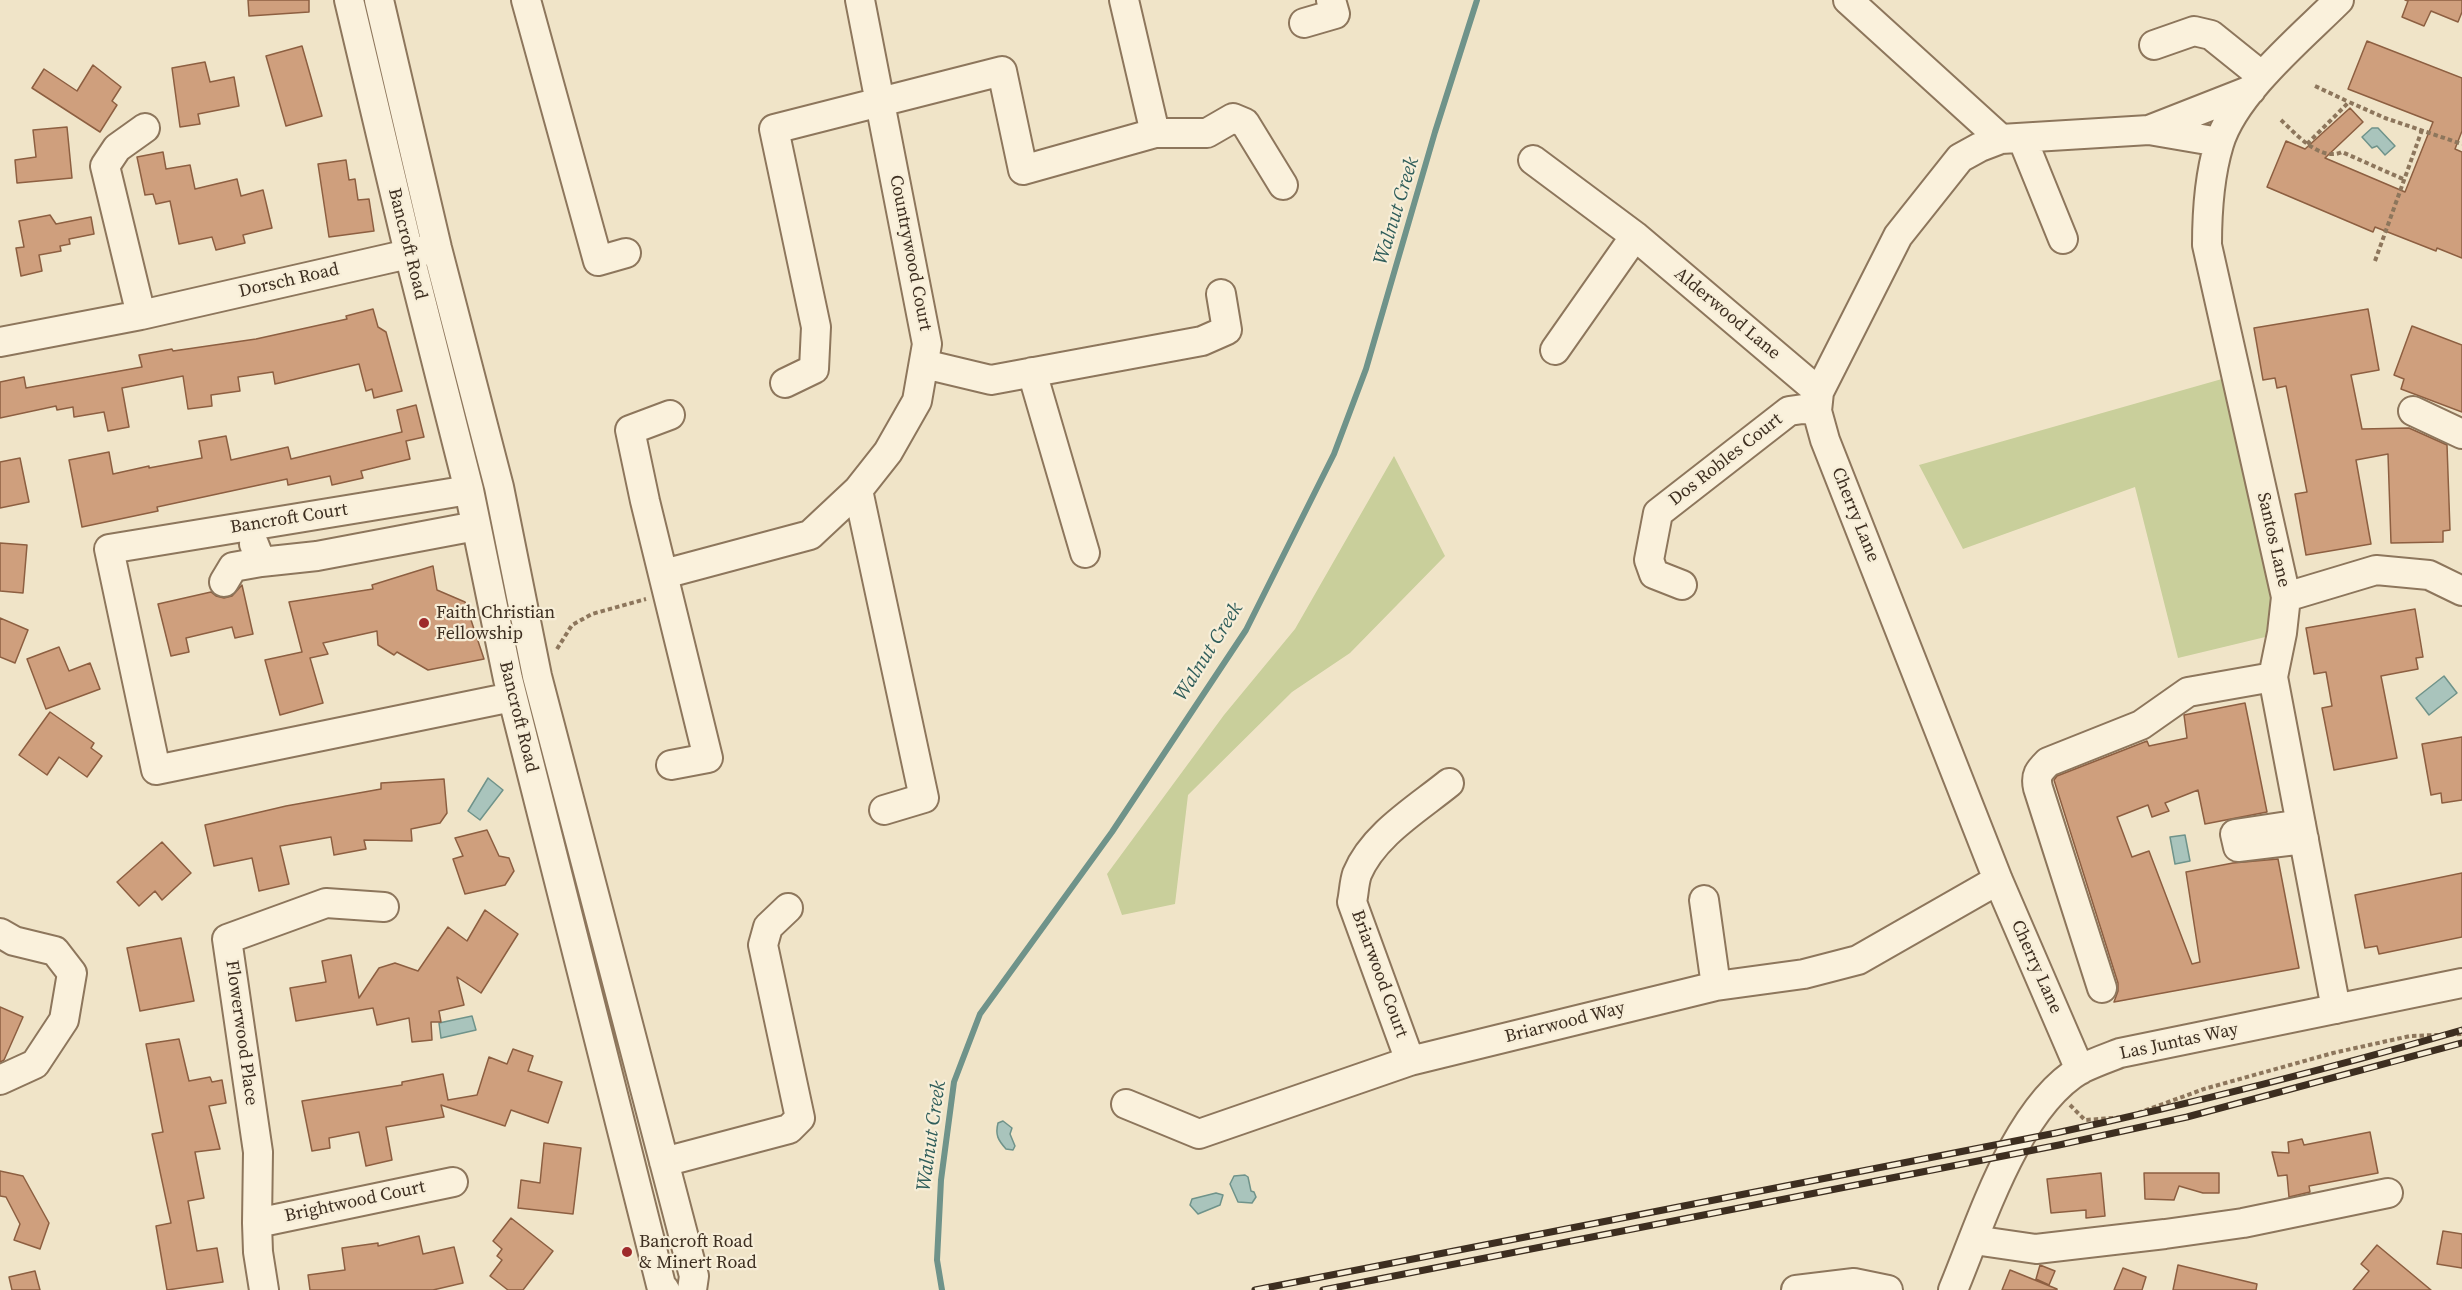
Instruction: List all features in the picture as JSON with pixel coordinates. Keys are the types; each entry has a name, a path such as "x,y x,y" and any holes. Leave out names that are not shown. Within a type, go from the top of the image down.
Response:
{"street":[{"name":"Bancroft Road","path":"349,0 409,253 469,490 512,697 661,1286 664,1290"},
{"name":"Bancroft Road","path":"379,0 437,248 499,487 537,676 694,1276 692,1290"},
{"path":"526,0 598,261 626,253"},
{"name":"Countrywood Court","path":"664,574 810,535 858,490 888,453 917,401 927,344 860,0"},
{"path":"1124,0 1155,133"},
{"path":"1304,23 1335,14 1331,0"},
{"path":"1848,0 2012,138 2063,239"},
{"path":"1818,402 1898,236 1960,158 1980,147 2012,138 2149,130 2219,142 2256,83 2339,0"},
{"path":"2154,45 2194,31 2211,35 2256,83"},
{"path":"785,382 814,369 816,327 774,129 1002,71 1023,170 1155,133 1207,133 1233,118 1245,123 1283,185"},
{"path":"2149,130 2256,83"},
{"path":"141,315 105,166 117,148 145,128"},
{"name":"Santos Lane","path":"2219,142 2207,210 2207,245 2286,597 2282,633 2273,677 2336,1009"},
{"path":"1533,160 1635,236 1555,350"},
{"name":"Alderwood Lane","path":"1635,236 1818,402"},
{"name":"Dorsch Road","path":"0,342 141,315 437,248"},
{"path":"924,363 991,380 1202,341 1227,330 1221,294"},
{"path":"1032,372 1085,553"},
{"name":"Dos Robles Court","path":"1682,585 1653,574 1649,560 1658,513 1789,411 1803,409 1818,402"},
{"name":"Cherry Lane","path":"1818,402 1825,440 1998,880 2080,1070"},
{"path":"2413,411 2462,434"},
{"path":"670,415 630,430 708,758 671,765"},
{"name":"Bancroft Court","path":"469,490 109,549 156,770 512,697"},
{"path":"858,490 924,798 884,810"},
{"path":"246,526 261,562"},
{"path":"224,582 233,567 317,556 476,526"},
{"path":"2286,597 2376,570 2429,575 2462,591"},
{"path":"2102,988 2038,788 2036,778 2039,771 2048,762 2141,725 2188,692 2273,677"},
{"name":"Briarwood Court","path":"1410,1061 1352,902 1356,877 1366,856 1380,840 1449,783"},
{"path":"2236,841 2302,831"},
{"name":"Briarwood Way","path":"1126,1104 1199,1134 1410,1061 1716,986 1804,974 1858,960 1998,880"},
{"path":"1704,900 1716,986"},
{"name":"Flowerwood Place","path":"264,1290 258,1252 258,1152 227,939 326,903 384,907"},
{"path":"664,1162 789,1129 800,1118 763,945 768,927 788,908"},
{"path":"0,933 14,941 55,951 72,973 64,1020 35,1064 0,1080"},
{"name":"Las Juntas Way","path":"1953,1290 2013,1148 2045,1100 2080,1070 2120,1053 2462,983"},
{"name":"Brightwood Court","path":"257,1223 453,1182"},
{"path":"1974,1240 2036,1249 2243,1223 2388,1193"},
{"path":"1796,1290 1854,1283 1888,1290"}],"path":[{"path":"2315,86 2349,102 2462,144"},
{"path":"2307,144 2349,102"},
{"path":"2281,120 2307,144 2325,153 2335,156 2342,152 2403,179"},
{"path":"2375,261 2422,130"},
{"path":"557,649 572,625 592,614 654,597 664,574"},
{"path":"2056,1090 2085,1120 2127,1117 2204,1089 2333,1053 2410,1036 2462,1034"}],"green space":[{"path":"2236,375 2282,633 2178,658 2135,487 1963,549 1919,465"},
{"path":"1394,456 1445,556 1350,653 1292,692 1188,795 1175,904 1122,915 1107,874 1224,715 1295,629"}],"water":[{"path":"2372,128 2378,128 2395,146 2385,155 2377,146 2372,148 2362,137"},
{"path":"2444,676 2457,693 2429,715 2416,698"},
{"path":"488,778 503,790 480,820 468,811"},
{"path":"2185,835 2190,861 2175,864 2170,837"},
{"path":"472,1016 476,1030 441,1038 439,1023"},
{"path":"1003,1121 1012,1128 1010,1134 1015,1146 1013,1150 1006,1149 998,1137 998,1123"},
{"path":"1245,1175 1256,1197 1252,1203 1238,1202 1230,1184 1234,1176"},
{"path":"1216,1193 1223,1195 1220,1205 1198,1214 1190,1205 1192,1199"}],"building":[{"path":"248,0 309,0 309,12 249,16"},
{"path":"2405,0 2462,0 2462,12 2458,22 2431,11 2424,26 2402,17 2408,1"},
{"path":"2367,41 2462,78 2462,131 2455,149 2462,152 2462,258 2437,248 2436,251 2375,227 2373,232 2267,187 2286,141 2305,149 2350,108 2363,122 2325,158 2405,192 2433,122 2348,89"},
{"path":"302,46 322,116 286,126 266,56"},
{"path":"205,62 210,82 234,77 239,106 198,114 200,124 180,127 172,68"},
{"path":"93,65 121,87 112,101 117,105 100,132 32,88 44,69 77,91"},
{"path":"67,127 72,178 17,183 15,160 36,157 33,130"},
{"path":"163,152 166,169 190,165 195,189 237,179 241,196 263,190 272,228 243,235 245,243 216,250 212,237 179,244 170,201 156,204 153,194 145,195 137,157"},
{"path":"346,160 349,180 355,179 358,200 369,199 374,231 329,237 318,164"},
{"path":"50,215 56,224 91,217 94,234 69,239 70,244 60,246 61,251 39,255 42,271 21,276 16,248 24,247 19,221"},
{"path":"373,309 378,327 386,332 402,391 374,398 372,389 366,391 359,364 275,384 273,372 238,377 240,391 211,395 212,406 188,409 183,376 122,388 129,427 108,431 104,412 74,417 73,407 57,410 56,406 0,418 0,382 24,377 26,388 142,367 139,355 256,339 347,319 346,316"},
{"path":"2368,309 2379,370 2351,375 2362,429 2409,428 2447,445 2450,530 2443,531 2443,542 2391,543 2388,454 2356,460 2371,544 2306,555 2295,494 2307,492 2286,386 2277,388 2275,378 2263,380 2254,328"},
{"path":"2412,326 2462,345 2462,412 2401,389 2404,379 2394,375"},
{"path":"416,405 424,437 406,441 410,459 361,471 363,478 332,485 330,476 288,485 287,479 157,507 158,511 82,527 69,460 109,452 113,474 202,458 199,441 226,436 231,460 288,447 291,459 402,432 397,410"},
{"path":"20,458 29,502 0,508 0,462"},
{"path":"0,543 27,545 23,593 0,591"},
{"path":"433,566 437,590 465,602 484,659 428,670 397,652 394,655 378,645 377,631 323,643 328,654 310,658 323,703 280,715 265,660 302,652 289,602 373,589 372,585"},
{"path":"242,585 253,634 235,638 232,627 186,638 189,652 171,656 158,604 211,592 224,598 232,596"},
{"path":"2415,609 2423,657 2416,658 2418,669 2381,676 2397,758 2334,770 2322,708 2332,706 2326,672 2314,674 2306,628"},
{"path":"0,618 28,630 15,663 0,657"},
{"path":"59,647 69,671 90,663 100,689 46,709 27,659"},
{"path":"2245,703 2267,812 2205,824 2198,790 2165,803 2169,811 2152,817 2148,805 2117,817 2132,857 2149,851 2192,964 2200,962 2186,872 2233,863 2278,859 2299,968 2114,1002 2118,983 2054,780 2057,776 2147,741 2149,746 2187,738 2184,715"},
{"path":"50,712 94,743 91,748 102,756 87,777 59,757 47,775 19,755"},
{"path":"2462,737 2462,800 2442,803 2441,793 2431,795 2422,744"},
{"path":"444,779 447,813 440,823 411,829 412,841 364,840 366,849 334,855 331,837 280,846 289,884 259,891 252,858 214,866 205,825 286,806 381,789 381,783"},
{"path":"487,830 499,856 509,858 514,871 505,885 465,894 453,859 463,856 455,838"},
{"path":"162,842 191,873 162,900 155,891 139,906 117,882"},
{"path":"2462,873 2462,937 2379,954 2377,946 2365,948 2355,895"},
{"path":"485,910 518,934 481,993 457,977 464,1005 439,1011 441,1022 431,1022 432,1040 412,1042 409,1018 377,1025 373,1008 296,1021 290,988 326,982 322,961 351,955 359,998 379,968 395,963 418,971 448,927 467,941"},
{"path":"181,938 194,1001 140,1011 127,948"},
{"path":"0,1007 23,1017 4,1060 0,1062"},
{"path":"179,1039 189,1081 210,1077 212,1082 222,1080 226,1103 209,1106 220,1149 195,1152 204,1198 188,1201 197,1251 217,1248 223,1282 167,1290 156,1226 171,1223 152,1134 163,1132 146,1044"},
{"path":"513,1049 533,1056 528,1071 562,1082 548,1123 511,1110 505,1126 441,1105 444,1117 386,1127 392,1160 366,1166 359,1132 329,1138 330,1148 312,1151 302,1101 402,1085 402,1082 443,1074 448,1100 477,1095 489,1057 507,1064"},
{"path":"2370,1132 2378,1173 2309,1186 2310,1192 2289,1197 2287,1175 2278,1176 2272,1152 2289,1153 2288,1142 2302,1139 2304,1145"},
{"path":"544,1143 581,1148 573,1214 518,1208 521,1180 540,1183"},
{"path":"0,1171 23,1176 49,1223 40,1249 14,1240 20,1224 6,1197 0,1196"},
{"path":"2101,1173 2105,1216 2086,1218 2086,1210 2051,1213 2047,1179"},
{"path":"2144,1173 2219,1173 2219,1193 2203,1193 2179,1186 2174,1200 2145,1199"},
{"path":"511,1218 553,1251 523,1290 508,1290 490,1276 502,1260 497,1256 502,1249 493,1241"},
{"path":"2443,1231 2462,1234 2462,1268 2437,1264"},
{"path":"419,1236 423,1254 454,1247 463,1283 433,1290 310,1290 308,1275 345,1270 342,1248 378,1243 378,1246"},
{"path":"2377,1245 2431,1290 2353,1290 2369,1271 2361,1264"},
{"path":"2040,1265 2055,1271 2049,1285 2036,1279"},
{"path":"2178,1265 2257,1284 2256,1290 2173,1290"},
{"path":"2123,1268 2146,1277 2142,1290 2114,1290"},
{"path":"2010,1270 2057,1289 2057,1290 2002,1290"},
{"path":"35,1271 40,1290 12,1290 9,1277"}],"waterway":[{"name":"Walnut Creek","path":"942,1290 937,1260 941,1180 954,1082 980,1014 1112,832 1246,630 1334,454 1366,369 1435,132 1477,0"}],"railway":[{"path":"1255,1290 2056,1133 2260,1085 2462,1030"},
{"path":"1323,1290 2059,1145 2187,1117 2462,1043"}],"place":[{"name":"Faith Christian Fellowship","path":"424,623"},
{"name":"Bancroft Road & Minert Road","path":"627,1252"}]}
